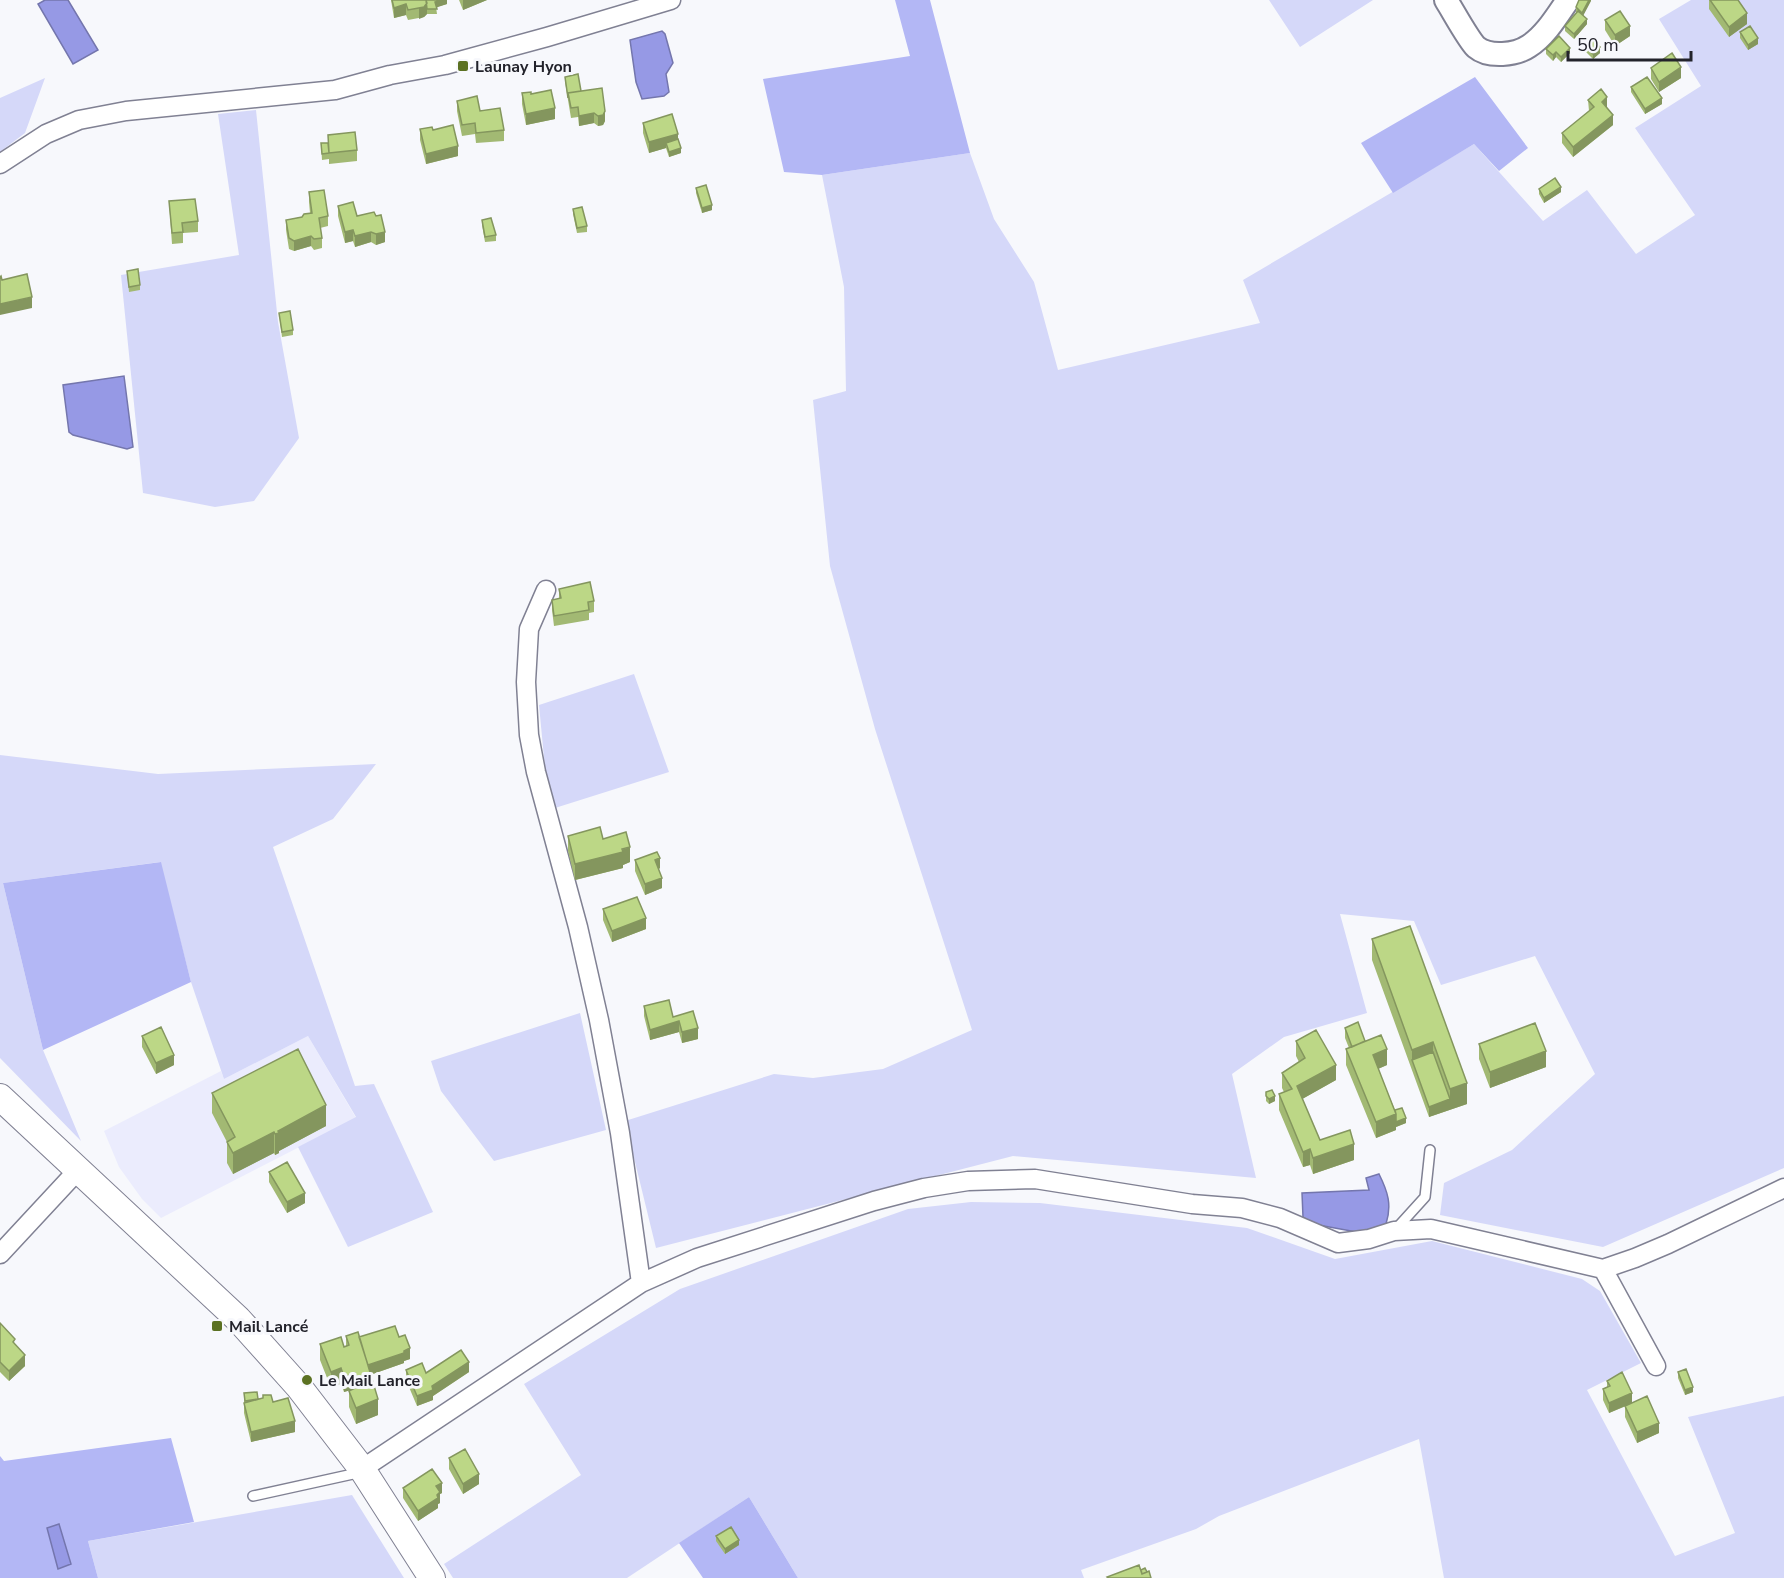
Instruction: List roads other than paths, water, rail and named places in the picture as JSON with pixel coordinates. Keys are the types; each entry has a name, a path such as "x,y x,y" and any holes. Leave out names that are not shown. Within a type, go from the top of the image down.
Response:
{"main road":[{"path":"0,1097 238,1319 299,1387 362,1468 432,1578"}],"street":[{"path":"0,164 45,134 79,120 126,111 335,90 547,38 671,0"},
{"path":"1446,0 1476,47 1491,54 1503,54 1528,47 1553,22 1568,0"},
{"path":"546,590 529,629 526,682 529,735 536,772 578,927 599,1020 620,1133 641,1283"},
{"path":"0,1254 79,1169"},
{"path":"362,1468 641,1283 697,1258 874,1201 924,1188 968,1182 1035,1179 1192,1204 1242,1208 1280,1218 1338,1243 1369,1239 1394,1231 1431,1229 1603,1269 1668,1244 1784,1188"},
{"path":"1603,1269 1656,1366"}],"lane":[{"path":"1394,1231 1425,1197 1430,1150"},
{"path":"253,1496 353,1474 362,1468"}],"place":[{"name":"Launay Hyon","path":"463,66"},
{"name":"Mail Lancé","path":"217,1326"},
{"name":"Le Mail Lance","path":"307,1380"}]}
